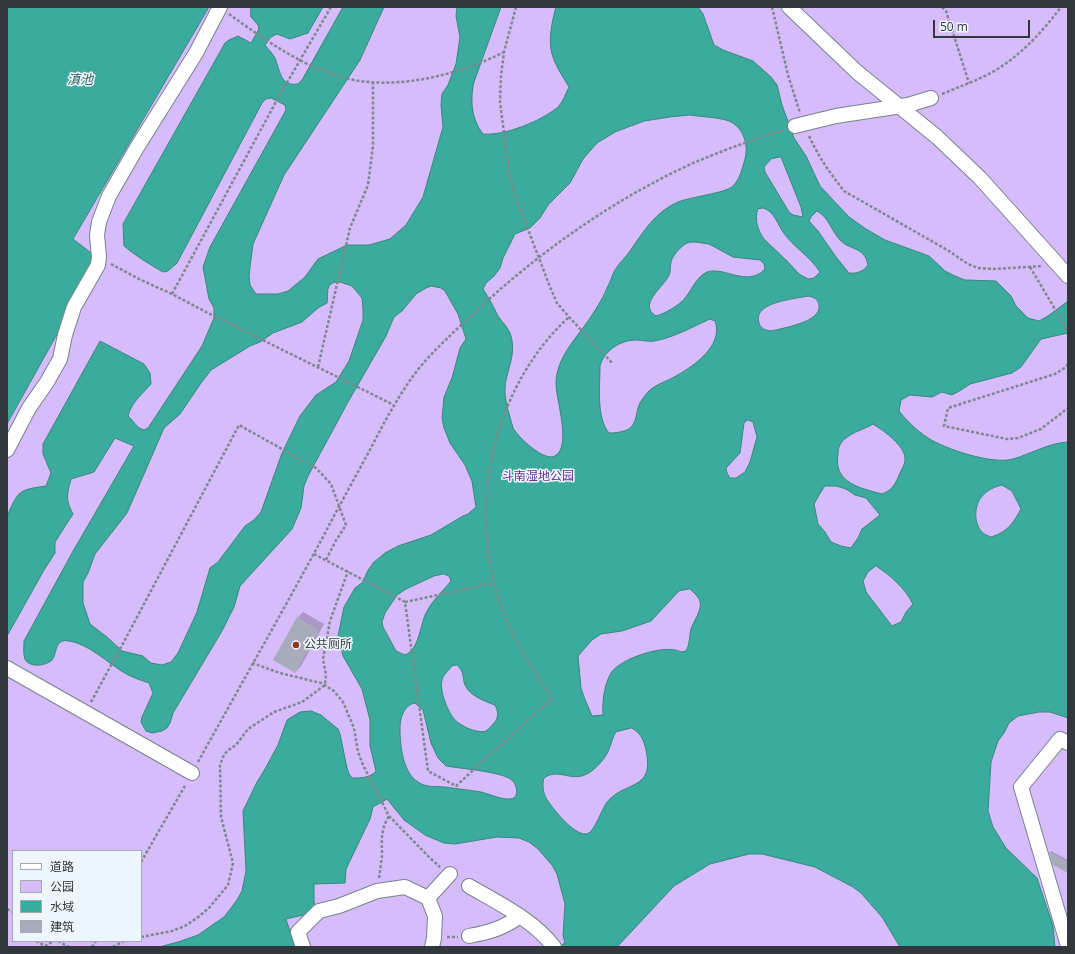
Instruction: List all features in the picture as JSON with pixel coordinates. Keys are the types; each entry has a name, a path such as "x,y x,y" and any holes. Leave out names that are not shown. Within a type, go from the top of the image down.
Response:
{"street":[{"path":"7,450 29,408 47,382 60,359 68,322 74,307 98,265 99,257 97,235 99,222 109,196 136,149 196,53 219,7"},
{"path":"790,7 857,72 904,106 980,178 1068,276"},
{"path":"799,125 836,116 904,106 931,98"},
{"path":"7,668 192,773"},
{"path":"1068,743 1060,739 1020,787 1068,946"},
{"path":"428,898 450,874"},
{"path":"469,886 536,927 546,936 554,947"},
{"path":"303,947 298,932 320,911 339,906 377,891 405,887 428,898 435,916 433,942"},
{"path":"469,936 490,932 506,926 519,917"}],"path":[{"path":"219,7 255,33 300,60 334,75 358,81 403,82 426,79 476,65 492,59 504,52"},
{"path":"172,294 278,98 331,7"},
{"path":"516,7 504,52 501,76 500,102 508,172 538,258 557,302 613,364"},
{"path":"772,7 799,125 831,175 844,191 949,251 968,264 978,268 993,269 1044,266 1056,262"},
{"path":"942,7 946,12 969,83"},
{"path":"931,98 969,83 997,69 1018,54 1044,28 1061,7"},
{"path":"318,367 350,228 368,185 372,146 373,82"},
{"path":"142,860 314,554 394,405 419,368 439,346 494,294 574,230 665,177 698,161 742,143 799,125"},
{"path":"99,257 141,280 394,405"},
{"path":"1030,267 1068,331"},
{"path":"405,602 428,771 456,786 552,698 521,650 510,628 494,582 488,552 486,522 487,488 493,450 514,391 528,366 543,345 557,328 569,317"},
{"path":"1068,364 1055,374 948,408 944,426 1007,439 1018,438 1041,429 1068,408"},
{"path":"85,712 239,425 316,468 331,484 346,525 326,560"},
{"path":"314,554 405,602 494,582"},
{"path":"142,937 172,931 185,926 209,908 228,885 233,863 221,817 220,765 223,757 227,751 236,745 248,729 274,712 302,702 325,685 326,674 323,658 330,621 348,571"},
{"path":"252,663 280,673 321,683 334,691 344,702 354,728 358,752 376,792 389,816 430,858 450,874"},
{"path":"377,891 382,856 381,837 384,824 389,816"},
{"path":"433,942 469,936"},
{"path":"38,942 45,946 52,942"},
{"path":"60,942 69,947"},
{"path":"113,947 122,942"}],"green space":[{"name":"斗南湿地公园","path":"209,7 1068,7 1068,947 7,947 7,424 99,259 73,239"}],"water":[{"name":"滇池","path":"7,7 209,7 73,239 99,259 7,424"},
{"path":"251,7 323,7 308,33 290,39 277,34 271,37 265,45 275,58 284,80 288,83 298,84 302,80 343,7 384,7 360,60 284,175 253,244 249,275 250,285 256,294 278,294 288,291 305,277 318,259 347,245 369,245 390,239 406,225 423,197 443,127 441,105 442,94 448,85 456,64 460,37 456,16 457,7 501,7 474,82 472,95 472,109 479,128 483,134 492,134 502,133 533,122 558,107 563,100 569,87 555,62 550,42 556,7 698,7 703,14 714,45 723,50 753,61 771,77 777,85 782,105 794,138 806,156 820,186 849,217 885,240 929,256 945,271 955,276 965,280 996,281 1011,296 1016,306 1028,318 1039,321 1068,301 1068,333 1041,339 1021,367 1012,373 970,384 952,395 942,392 932,397 910,395 901,400 899,411 912,425 928,438 946,447 982,458 994,460 1013,459 1047,446 1068,442 1068,718 1050,712 1039,712 1018,716 1009,723 998,741 991,762 988,811 993,827 1006,848 1037,878 1053,926 1055,947 900,947 882,917 861,893 853,887 815,867 762,854 749,854 710,864 674,886 617,947 558,947 565,943 563,935 565,904 557,874 552,865 538,849 529,842 519,838 497,837 455,844 444,843 425,835 404,820 387,799 373,807 370,819 346,869 345,883 314,884 314,901 316,912 286,919 295,947 159,947 198,935 224,917 237,900 242,891 246,871 243,811 257,782 278,745 287,720 300,712 311,711 321,715 338,729 347,768 352,778 362,778 376,771 370,746 370,720 362,689 343,656 338,636 344,607 355,588 363,582 373,563 385,553 398,546 431,535 468,514 476,507 472,481 465,465 450,443 442,418 444,397 452,378 460,348 466,339 458,314 445,291 441,288 431,286 416,294 402,311 394,317 386,336 308,476 304,486 301,508 292,529 240,586 234,607 222,631 173,713 167,728 162,731 152,733 146,731 141,722 153,693 149,683 126,674 90,649 75,642 61,642 58,645 52,660 42,665 30,664 25,659 24,655 24,641 72,553 134,446 115,438 94,472 71,479 68,489 68,501 73,514 55,542 55,553 7,636 7,516 14,501 20,493 25,490 46,486 51,473 43,454 43,444 100,341 144,364 150,373 151,384 134,403 128,416 137,426 144,430 148,428 202,346 214,318 214,308 209,299 203,267 210,247 286,110 285,105 271,98 266,99 262,103 177,263 168,271 163,272 124,246 123,224 225,43 238,36 251,43 259,29 258,25 251,17","holes":["690,115 722,119 732,122 741,131 746,147 745,159 740,174 733,186 723,191 678,202 663,211 640,236 617,267 599,305 569,347 560,364 556,384 562,422 562,443 560,451 555,456 550,457 532,448 513,428 505,396 507,377 513,349 512,341 509,331 498,316 483,289 486,283 500,268 503,258 515,234 530,228 540,218 548,205 570,183 583,159 597,143 615,132 644,121 670,117","781,157 801,207 803,217 793,215 789,212 765,172 764,167 771,159","763,208 770,212 787,237 816,266 820,272 814,278 808,279 799,274 764,239 758,229 756,217 758,209","817,211 827,220 841,241 864,255 868,265 860,272 849,273 809,221","693,242 709,244 733,257 760,260 764,264 765,269 751,277 743,277 714,271 707,272 703,274 694,284 683,301 656,316 651,312 649,307 650,302 669,275 671,262 675,254 685,244","335,282 340,282 352,286 362,298 363,320 349,361 336,382 316,395 300,416 282,453 261,512 254,520 245,526 218,562 210,568 197,612 178,653 171,662 162,665 151,663 143,656 122,651 90,624 83,603 83,582 95,554 127,513 164,428 180,414 211,370 273,333 302,322 318,308 327,303 328,288","808,296 812,297 817,300 819,305 818,311 808,320 792,326 771,331 762,328 759,323 759,316 762,310 768,306 785,300","710,319 715,321 717,330 715,338 706,354 691,367 673,378 655,386 649,391 640,403 634,423 630,428 623,431 609,433 602,419 599,392 600,366 605,356 614,347 624,342 636,340 654,341 675,335","748,420 753,422 757,437 750,462 745,472 736,478 730,478 726,468 740,453 744,423","873,424 894,439 902,449 905,460 904,464 893,487 882,494 850,483 840,472 838,464 838,450 841,443 856,432","1002,485 1012,491 1021,509 1006,530 991,537 982,532 978,527 976,519 977,506 982,496 990,489","825,486 836,486 846,489 855,495 866,498 880,515 862,529 851,548 831,542 818,524 814,504","876,566 897,582 913,604 906,612 901,622 892,626 866,592 863,581 868,572","444,574 449,576 451,581 429,607 417,642 410,652 405,655 396,651 383,627 382,622 385,613 397,595 406,589 434,576","690,589 699,599 700,606 691,629 686,651 654,651 623,663 611,673 605,688 603,715 592,716 581,688 578,656 592,640 601,634 622,631 651,621 679,591","457,665 462,671 464,682 469,691 476,697 495,705 498,716 495,722 486,731 482,732 465,727 452,717 443,695 441,684 444,676 452,666","415,703 423,710 431,743 438,758 446,766 487,772 509,778 516,787 517,791 515,797 512,799 505,799 481,792 428,786 418,782 409,772 403,758 400,729 403,713 408,706","632,728 638,732 643,740 646,750 648,763 646,772 643,779 614,795 607,802 589,833 584,834 578,832 565,822 549,803 544,791 544,778 556,774 574,777 587,774 605,758 616,732"]}],"building":[{"name":"公共厕所","path":"297,617 319,630 295,673 273,660"},
{"path":"1049,852 1068,862 1068,873 1053,865"}],"place":[{"name":"公共厕所","path":"296,645"}]}
